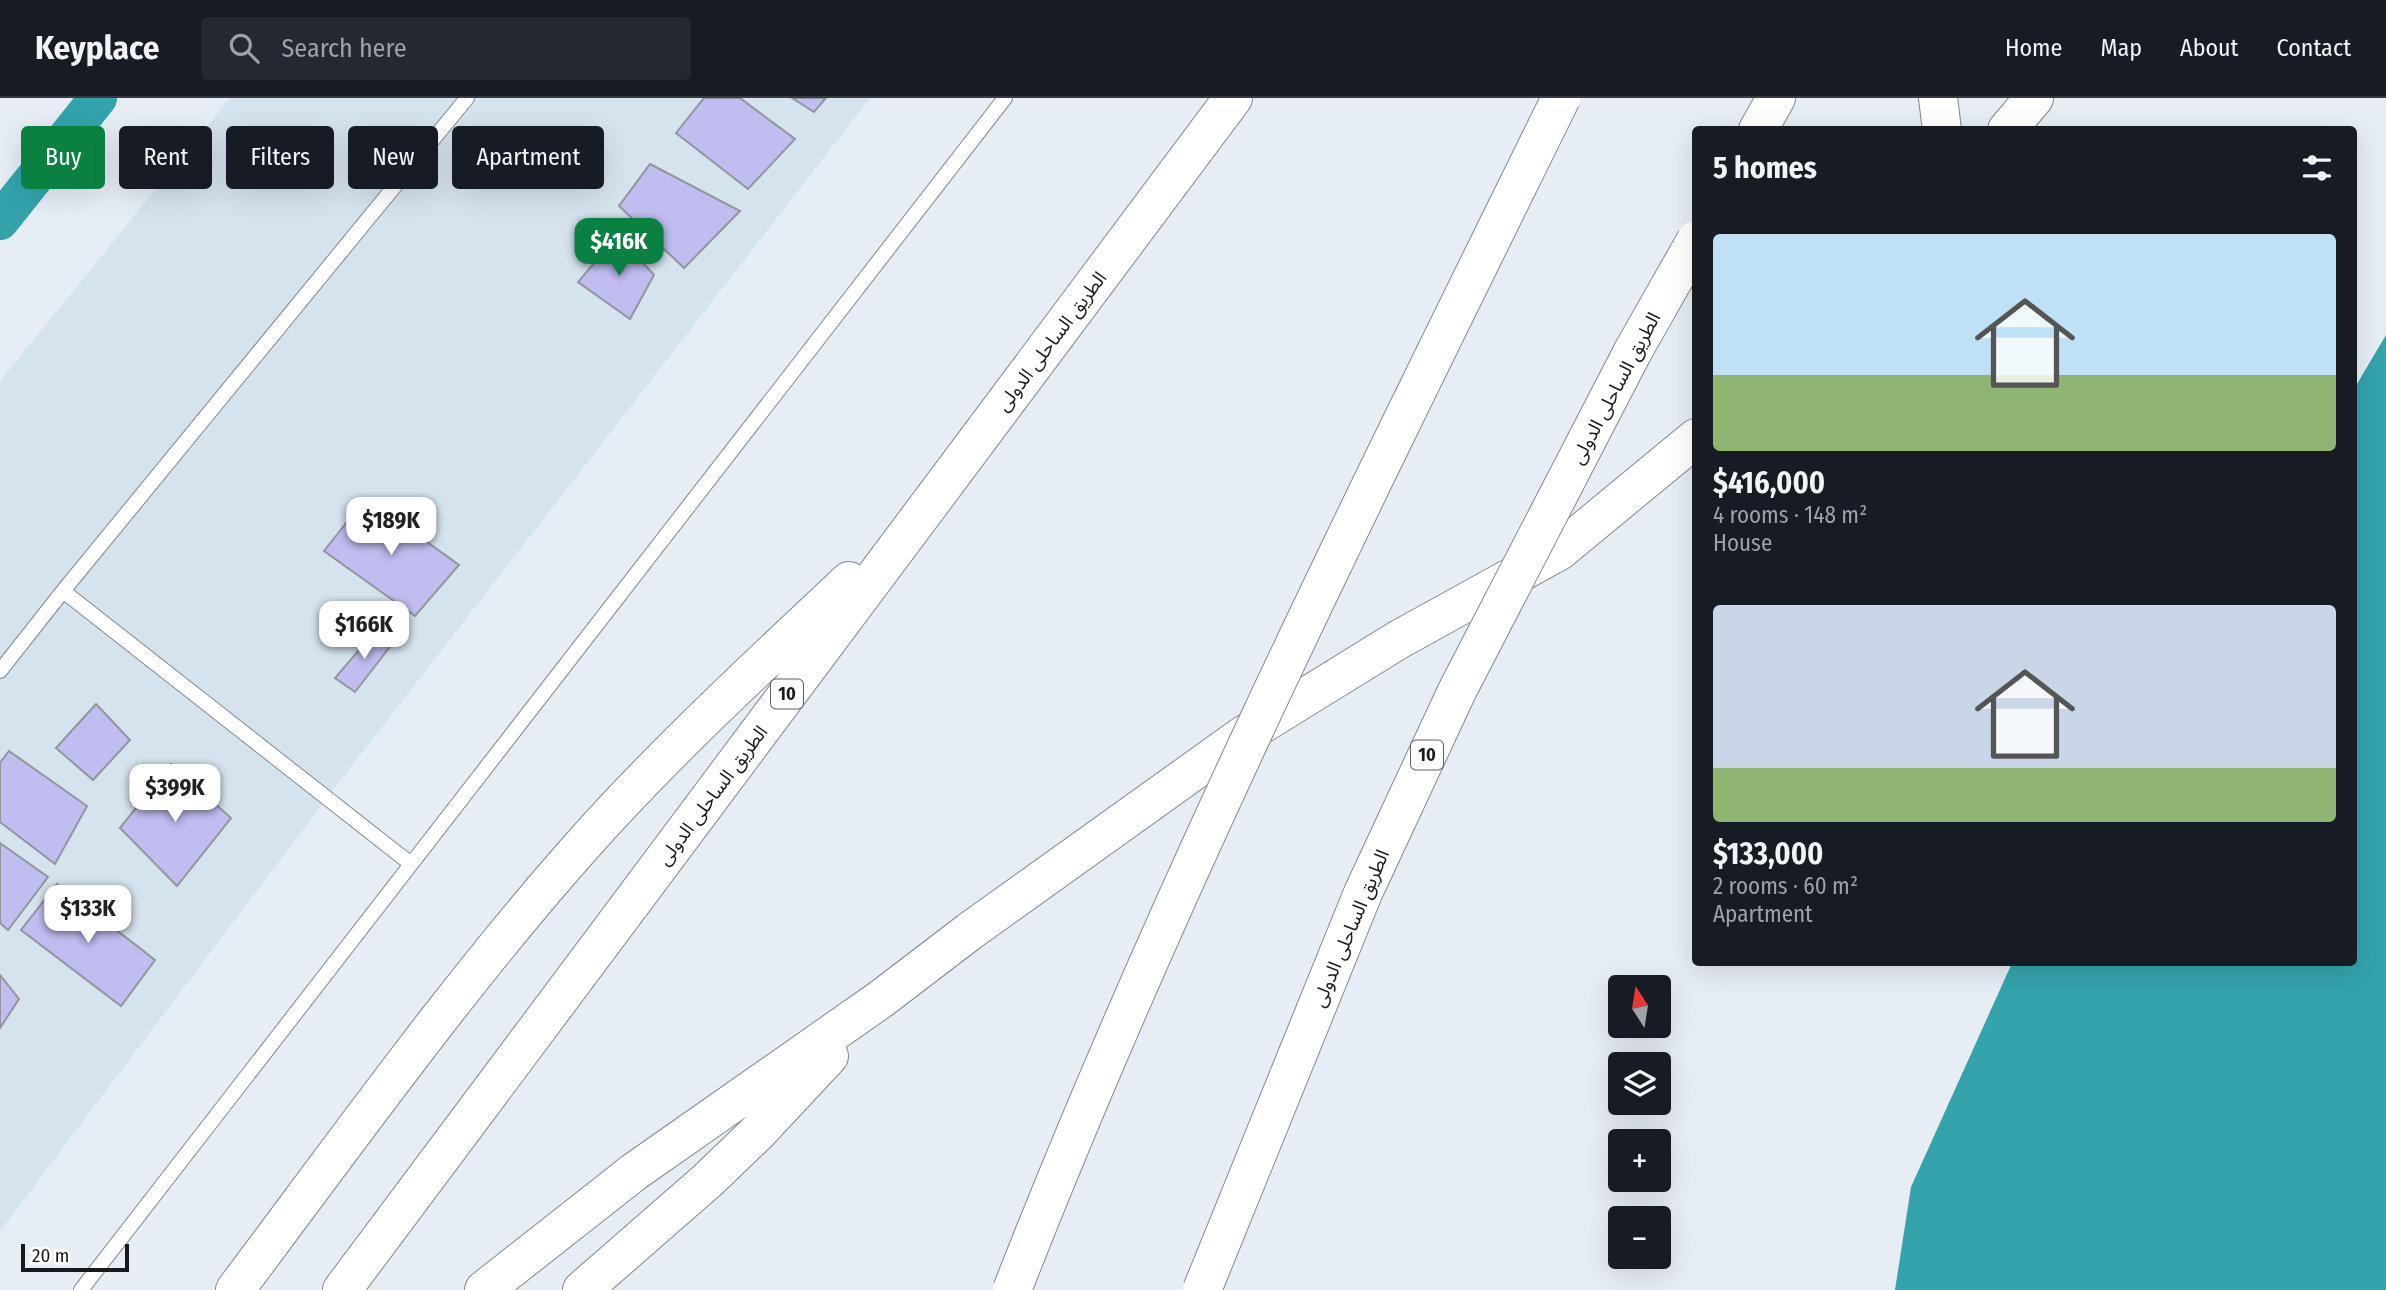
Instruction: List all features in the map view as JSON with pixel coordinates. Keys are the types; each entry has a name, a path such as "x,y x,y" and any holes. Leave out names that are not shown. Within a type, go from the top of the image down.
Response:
{"highway":[{"name":"الطريق الساحلى الدولى","path":"342,1290 1233,98"},
{"path":"1012,1290 1090,1095 1245,753 1374,480 1561,98"},
{"path":"1760,126 1776,98"},
{"path":"1938,98 1941,126"},
{"path":"2010,126 2034,98"},
{"name":"الطريق الساحلى الدولى","path":"1202,1290 1363,893 1457,691 1621,374 1692,247"},
{"path":"484,1290 634,1172 881,999 970,931 1241,737 1398,640 1559,551 1692,441"},
{"path":"235,1290 433,1026 578,850 673,748 927,507"},
{"path":"582,1290 708,1180 758,1132 881,999"}],"lane":[{"path":"0,671 467,98"},
{"path":"81,1290 1005,98"},
{"path":"63,591 411,864"}],"shaded area":[{"path":"230,98 870,98 327,798 0,1231 0,381 156,189 212,189 212,126 207,126"}],"water":[{"path":"2386,335 2386,1290 1895,1290 1911,1187 2011,966 2357,966 2357,384"}],"building":[{"path":"704,98 740,98 795,139 748,189 676,133"},
{"path":"792,98 826,98 814,112"},
{"path":"650,164 740,211 684,268 619,206"},
{"path":"618,235 654,275 630,319 578,282"},
{"path":"366,498 459,565 415,616 324,551"},
{"path":"378,628 392,644 355,692 335,678"},
{"path":"96,704 130,740 93,780 56,748"},
{"path":"9,751 87,806 55,864 0,822 0,763"},
{"path":"171,764 231,818 177,886 120,828"},
{"path":"0,843 48,877 8,930 0,923"},
{"path":"57,884 155,960 121,1006 21,930"},
{"path":"0,975 19,999 0,1028"}],"waterway":[{"path":"0,221 98,98"}]}
